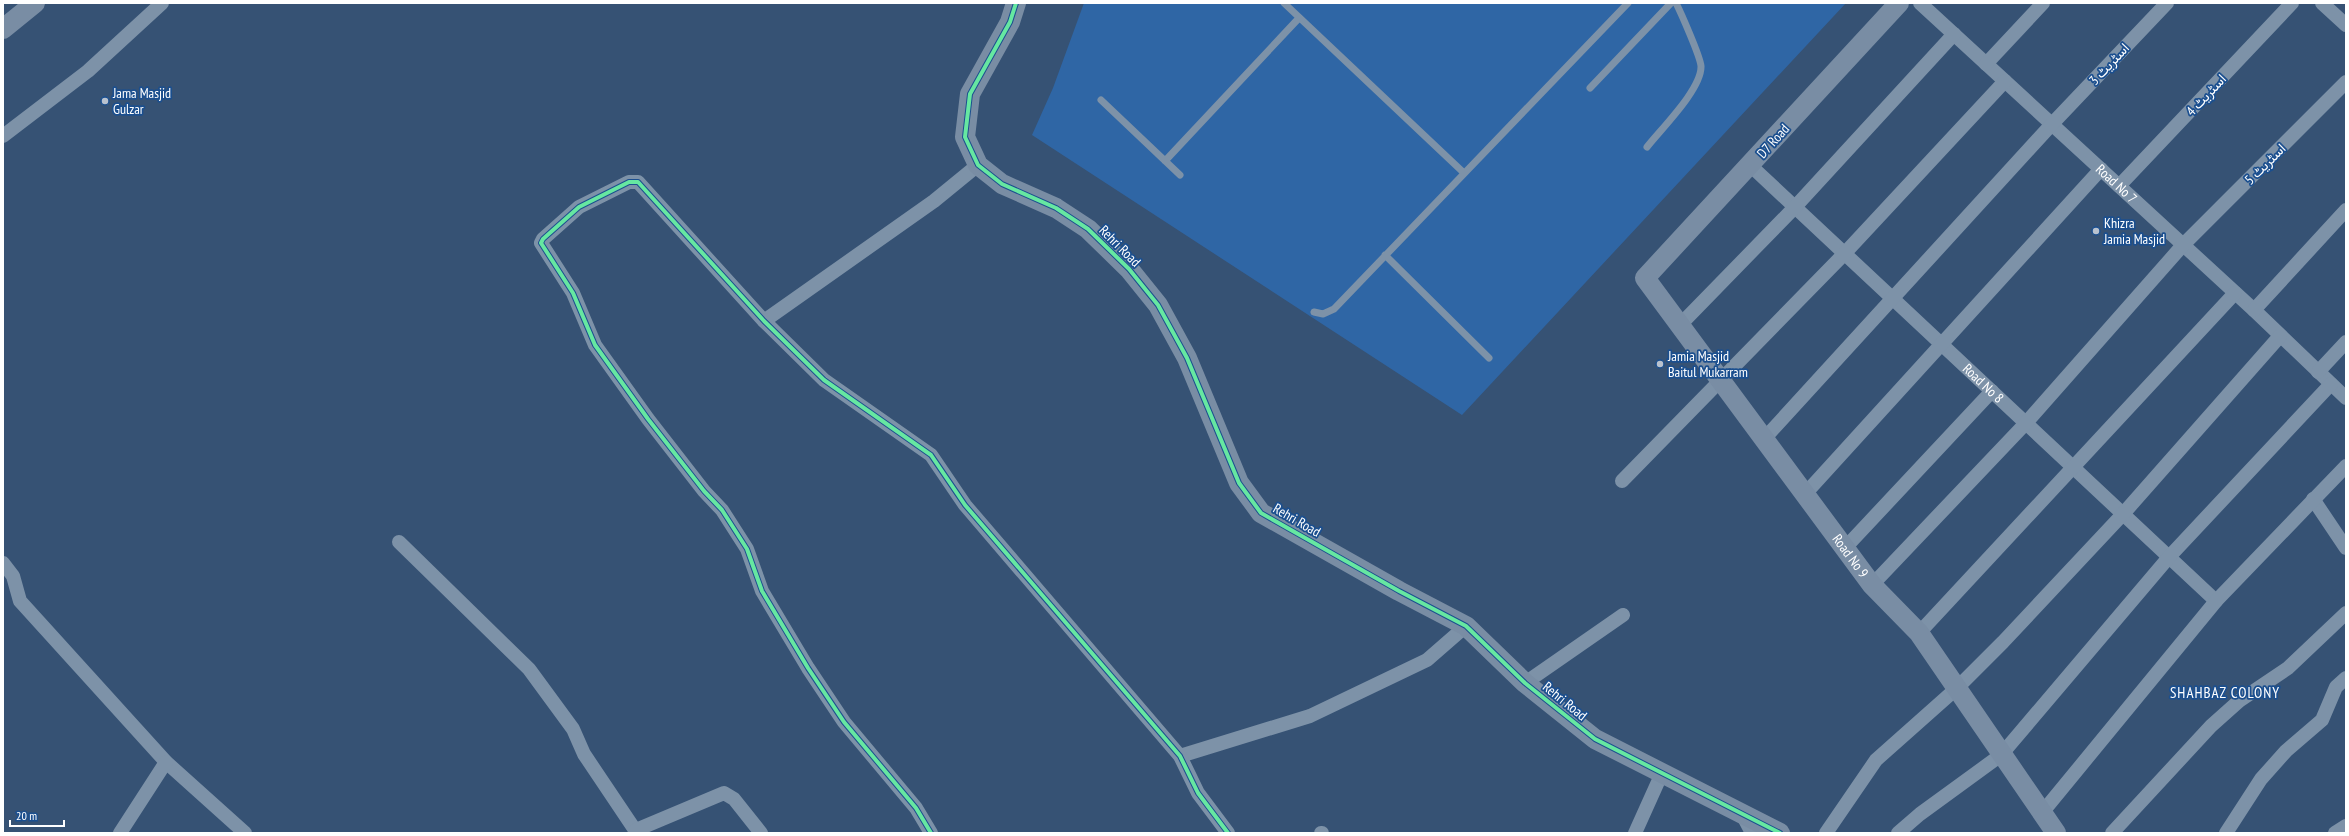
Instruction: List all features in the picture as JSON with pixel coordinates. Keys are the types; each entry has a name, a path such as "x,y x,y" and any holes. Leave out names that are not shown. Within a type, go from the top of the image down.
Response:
{"street":[{"path":"3,29 35,3"},
{"path":"3,136 88,71 162,3"},
{"name":"Rehri Road","path":"1016,3 1010,22 970,94 966,137 978,165 1002,184 1056,208 1088,229 1129,269 1158,305 1187,358 1239,483 1261,513 1399,591 1466,626 1525,683 1595,739 1780,833"},
{"name":"D7 Road","path":"1645,278 1899,3"},
{"name":"Road No 7","path":"1920,3 2254,310 2346,398"},
{"path":"1986,64 2043,3"},
{"name":"اسٹریٹ 3","path":"1764,439 2052,124 2167,3"},
{"name":"اسٹریٹ 4","path":"2119,186 2292,3"},
{"path":"2322,3 2346,25"},
{"path":"1680,325 1795,207 1954,34"},
{"path":"1622,481 1844,254 2005,81"},
{"name":"اسٹریٹ 5","path":"1872,585 2026,423 2183,245 2346,82"},
{"path":"764,321 934,200 978,165"},
{"name":"Road No 8","path":"1750,166 2216,600"},
{"path":"1805,494 2101,169"},
{"path":"931,833 916,808 844,722 808,668 762,591 747,549 722,510 704,491 657,431 596,345 573,293 543,247 542,241 579,207 629,182 638,182 764,321 824,380 931,455 965,505 1180,756 1198,793 1228,833"},
{"path":"2254,310 2346,210"},
{"name":"Road No 9","path":"1645,278 1872,585 1919,634 2041,814 2056,833"},
{"path":"1919,634 2235,293"},
{"path":"1826,833 1876,760 1957,688 2123,514 2280,336"},
{"path":"2318,372 2346,342"},
{"path":"1898,833 1920,814 2001,755 2169,557 2331,384"},
{"path":"1844,548 1992,391"},
{"path":"2041,814 2216,600 2346,466"},
{"path":"2313,500 2346,548"},
{"path":"399,542 528,669 573,728 584,754 636,831 724,792 734,799 761,833"},
{"path":"3,563 13,576 20,601 166,762 245,833"},
{"path":"2112,833 2211,726 2239,701 2288,668 2346,613"},
{"path":"1525,683 1623,614"},
{"path":"1180,756 1310,716 1427,660 1466,626"},
{"path":"2226,833 2261,779 2286,751 2322,720 2336,687 2346,678"},
{"path":"120,833 166,762"},
{"path":"1635,833 1662,773"},
{"path":"1742,814 1752,833"},
{"path":"2336,833 2346,826"}],"lane":[{"path":"1284,3 1464,173"},
{"path":"1314,312 1323,314 1334,309 1628,3"},
{"path":"1590,88 1671,3"},
{"path":"1647,147 1690,94 1698,78 1701,66 1676,3"},
{"path":"1165,161 1299,18"},
{"path":"1101,100 1180,175"},
{"path":"1385,255 1489,358"}],"shaded area":[{"path":"1084,3 1846,3 1462,415 1032,135 1053,88"}],"cycle path":[{"path":"1016,3 1010,22 970,94 965,137 978,165 1002,184 1056,208 1088,229 1129,269 1158,305 1187,358 1239,483 1261,513 1399,591 1466,626 1525,683 1595,739 1780,833"},
{"path":"931,833 916,808 844,722 808,668 762,591 747,549 722,510 704,491 648,419 595,345 573,293 541,243 543,239 579,207 629,182 638,182 764,321 824,380 931,455 965,505 1180,756 1198,793 1228,833"}],"place":[{"name":"Jama Masjid Gulzar","path":"105,101"},
{"name":"Khizra Jamia Masjid","path":"2096,231"},
{"name":"Jamia Masjid Baitul Mukarram","path":"1660,364"}],"district":[{"name":"SHAHBAZ COLONY","path":"2225,693"}]}
